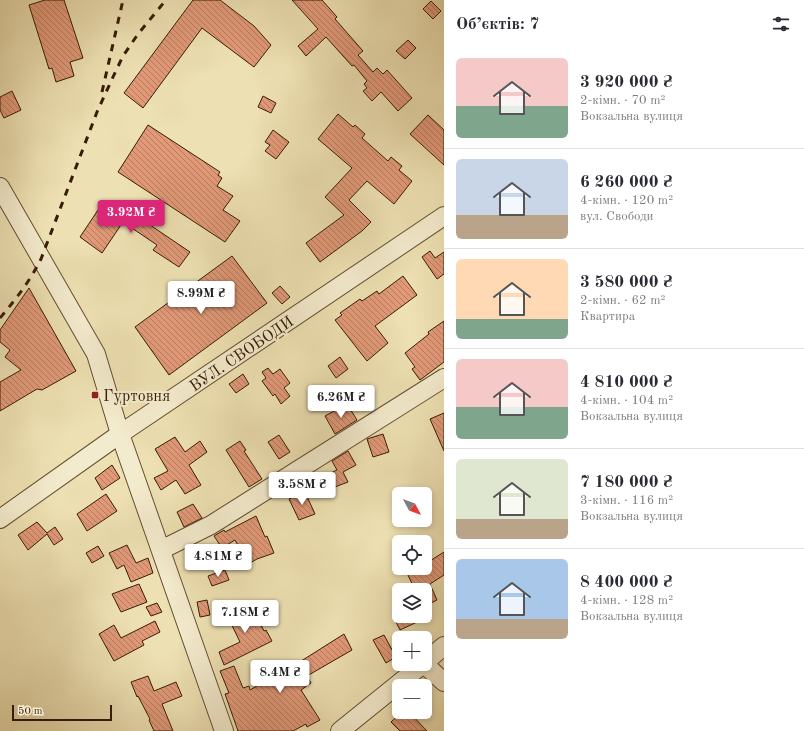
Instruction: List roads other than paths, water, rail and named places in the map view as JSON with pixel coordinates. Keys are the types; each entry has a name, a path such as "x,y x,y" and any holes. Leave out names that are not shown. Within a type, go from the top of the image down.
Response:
{"street":[{"path":"0,187 96,354 120,434 224,731"},
{"name":"ВУЛ. СВОБОДИ","path":"0,519 120,434 444,216"},
{"path":"161,550 211,525 444,378"},
{"path":"432,656 444,646"},
{"path":"340,731 414,671"},
{"path":"432,671 444,682"}],"railway":[{"path":"102,92 123,0"},
{"path":"0,318 22,290 41,259 97,112 123,56 138,34 166,0"}],"place":[{"name":"Гуртовня","path":"95,395"}]}
